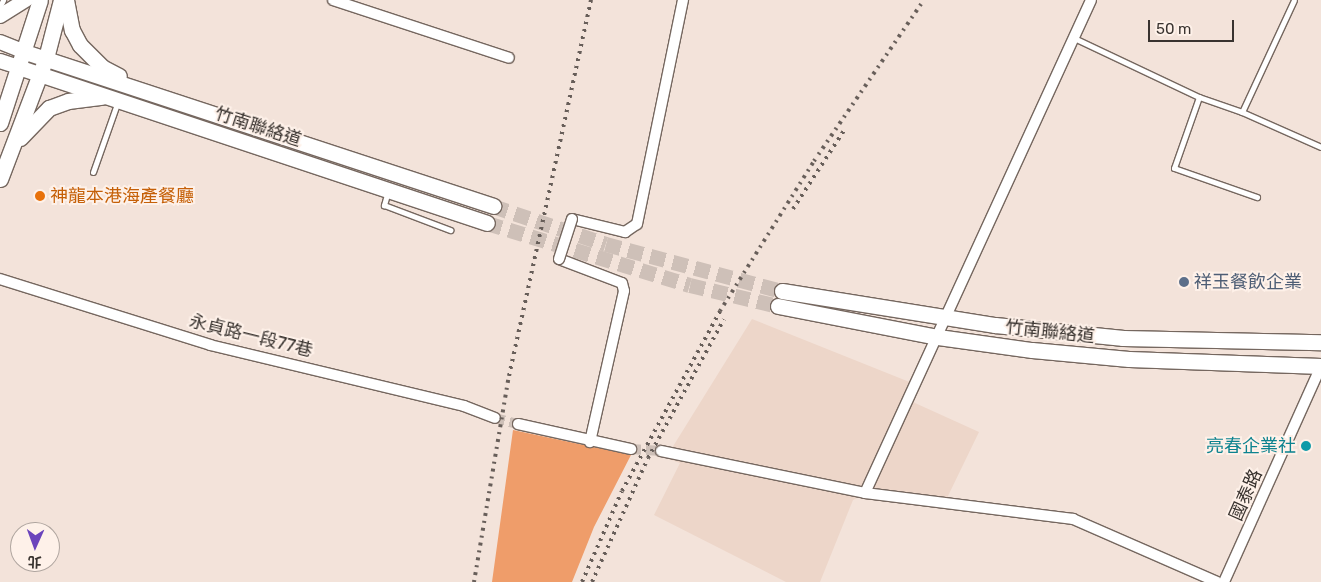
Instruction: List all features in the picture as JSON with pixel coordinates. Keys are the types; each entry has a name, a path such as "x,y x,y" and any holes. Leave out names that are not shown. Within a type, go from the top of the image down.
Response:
{"main road":[{"path":"0,16 26,0"},
{"path":"0,123 40,0"},
{"path":"0,178 46,58 61,0"},
{"path":"66,0 72,30 89,56 149,92"},
{"path":"0,42 24,52"},
{"name":"竹南聯絡道","path":"24,52 493,206"},
{"path":"0,61 18,67"},
{"name":"竹南聯絡道","path":"18,67 487,223"},
{"path":"9,151 34,120 49,108 68,101 112,98"},
{"name":"竹南聯絡道","path":"1321,342 1123,338 780,299 938,337 1128,359 1321,366"}],"street":[{"path":"333,0 509,58"},
{"path":"590,442 624,291 622,283 559,259 572,219 625,232 636,224 683,0"},
{"path":"865,494 1091,0"},
{"name":"永貞路一段77巷","path":"0,279 210,345 464,406 496,418"},
{"name":"國泰路","path":"1224,582 1321,366"},
{"path":"518,424 590,442 631,449"},
{"path":"661,451 865,494 1073,519 1217,582"}],"lane":[{"path":"0,6 3,0"},
{"path":"1242,112 1294,0"},
{"path":"1074,38 1199,97 1242,112 1321,147"},
{"path":"1199,97 1174,168 1257,197"},
{"path":"93,172 112,98"},
{"path":"388,190 384,205 450,230"}],"shaded area":[{"path":"752,319 912,383 904,398 979,432 947,498 874,489 853,500 820,582 786,582 654,515 680,463 669,459 672,448"},
{"path":"513,430 631,455 594,527 572,582 492,582"}],"tunnel":[{"path":"493,206 606,244 782,291"},
{"path":"487,223 690,285 778,306"},
{"path":"495,418 518,424"},
{"path":"631,449 661,451"}],"railway":[{"path":"474,582 509,376 591,0"},
{"path":"582,582 622,491 720,311 814,161 924,0"},
{"path":"793,209 845,129"},
{"path":"592,582 648,458 724,319"}],"place":[{"name":"神龍本港海產餐廳","path":"40,196"},
{"name":"祥玉餐飲企業","path":"1184,282"},
{"name":"亮春企業社","path":"1306,446"}]}
